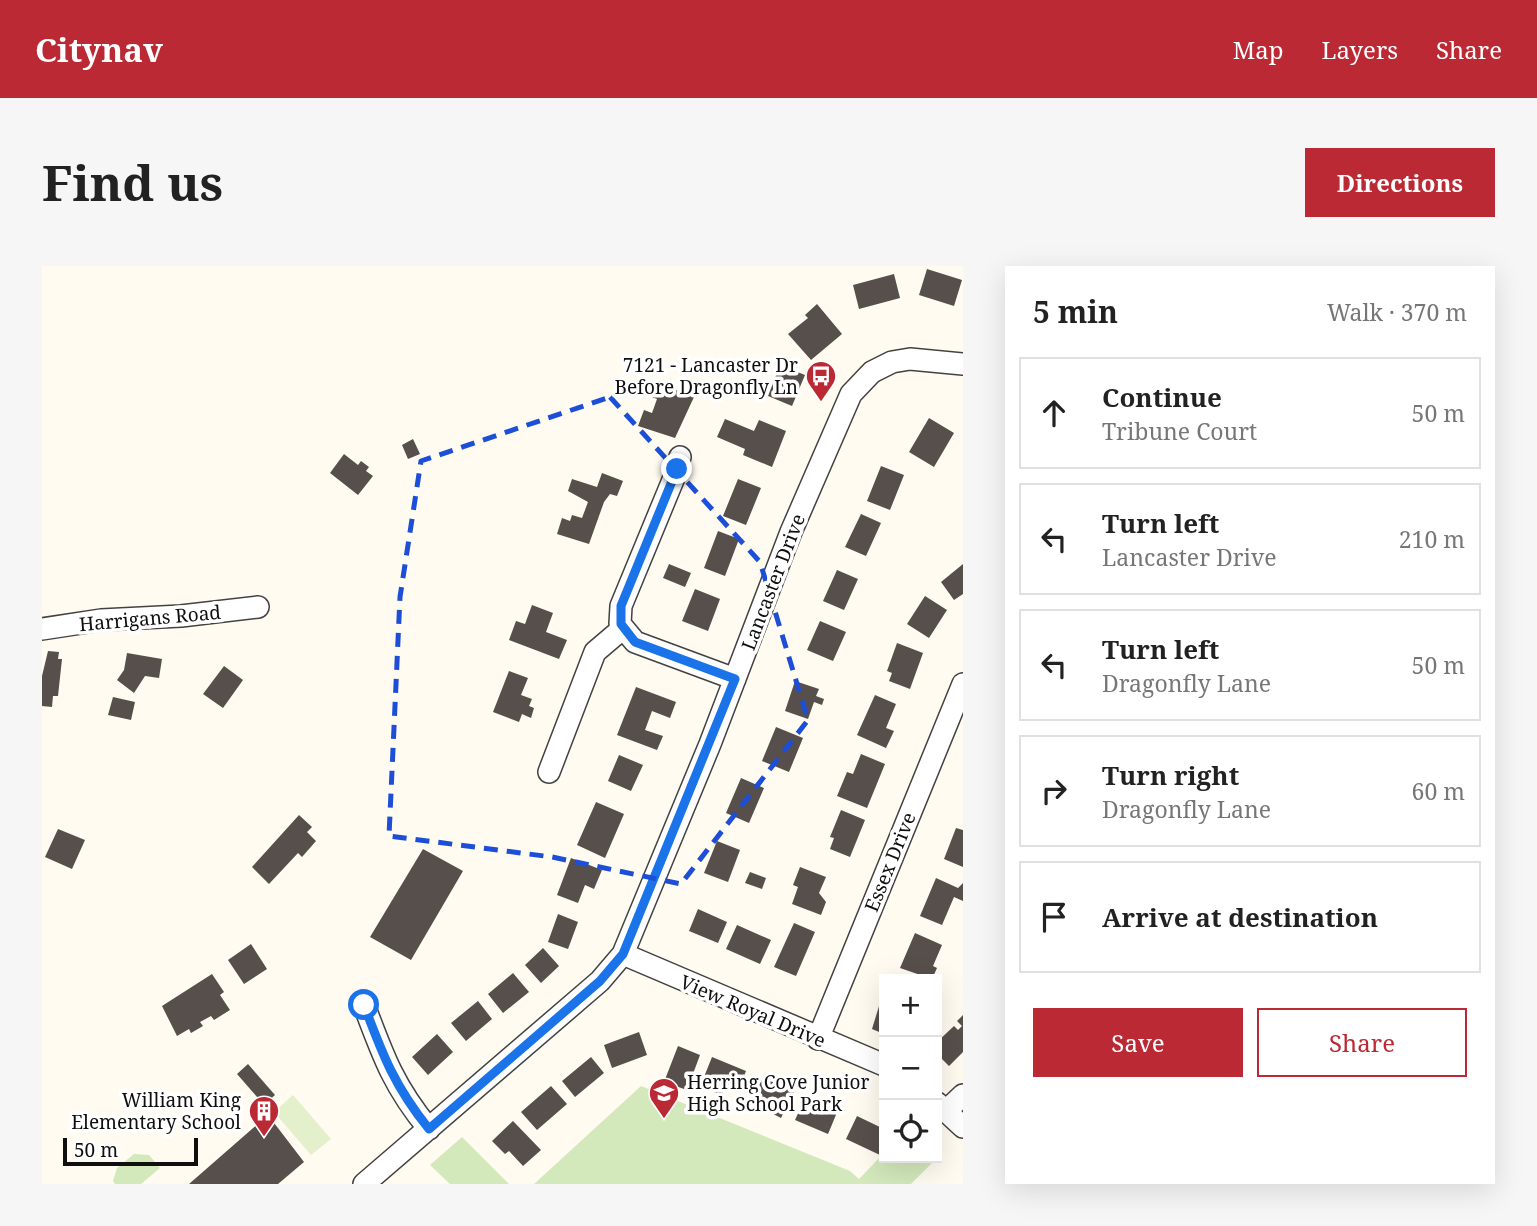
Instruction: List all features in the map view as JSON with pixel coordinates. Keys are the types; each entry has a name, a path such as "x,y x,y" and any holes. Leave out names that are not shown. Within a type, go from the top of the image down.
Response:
{"street":[{"name":"Lancaster Drive","path":"364,1184 600,981 623,954 833,431 858,385 881,366 903,360 963,364"},
{"path":"680,457 621,606 622,629 635,642 735,679"},
{"name":"Harrigans Road","path":"42,629 101,620 181,616 258,607"},
{"path":"549,772 595,652 622,629"},
{"name":"Essex Drive","path":"818,1039 963,684"},
{"name":"View Royal Drive","path":"623,954 879,1063"},
{"path":"364,1005 390,1074 405,1099 429,1129"},
{"path":"963,1095 942,1107 963,1128"}],"highlighted area":[{"path":"610,397 760,562 808,720 681,884 552,857 389,836 400,597 421,461"}],"green space":[{"name":"Herring Cove Junior High School Park","path":"641,1086 850,1171 859,1179 879,1158 879,1163 932,1163 911,1184 534,1184"},
{"path":"293,1095 331,1139 311,1155 274,1112"},
{"path":"462,1137 509,1184 450,1184 430,1165"},
{"path":"134,1154 149,1155 160,1168 141,1184 115,1184 113,1181 117,1168"}],"building":[{"path":"927,269 962,280 954,306 919,295"},
{"path":"894,274 900,298 859,309 853,285"},
{"path":"817,304 842,334 811,360 788,334 808,318 805,315"},
{"path":"780,365 805,375 792,406 768,396"},
{"path":"657,383 694,397 675,438 638,426 644,410 652,413 657,399 652,397"},
{"path":"929,418 954,433 934,467 909,452"},
{"path":"725,419 754,431 759,420 786,431 772,467 743,455 745,449 717,437"},
{"path":"413,439 420,454 408,459 402,445"},
{"path":"344,454 358,465 361,461 369,467 366,471 373,476 358,495 330,473"},
{"path":"881,466 904,475 890,510 867,501"},
{"path":"602,473 623,481 617,496 610,494 604,502 589,544 557,534 562,518 570,521 572,515 582,518 588,502 568,491 572,479 597,487"},
{"path":"738,479 761,488 746,525 723,516"},
{"path":"861,514 881,523 866,556 845,547"},
{"path":"718,531 739,539 725,576 704,568"},
{"path":"669,564 691,573 685,587 663,578"},
{"path":"963,564 963,594 954,600 941,582"},
{"path":"837,570 858,579 844,610 823,601"},
{"path":"695,589 720,599 708,631 682,621"},
{"path":"925,596 947,610 929,638 907,624"},
{"path":"532,605 553,613 546,632 567,640 559,659 509,640 516,621 525,624"},
{"path":"820,621 846,632 833,661 807,650"},
{"path":"897,643 923,653 910,689 889,681 892,673 887,671"},
{"path":"48,651 59,652 58,659 62,659 58,696 53,696 52,707 42,706 42,676"},
{"path":"127,653 162,659 159,678 145,676 134,693 117,680 124,670"},
{"path":"224,666 243,680 223,708 203,694"},
{"path":"509,671 528,678 521,695 532,699 529,706 534,708 531,718 522,714 519,722 493,712"},
{"path":"795,681 819,689 816,696 824,699 822,705 814,702 808,719 785,711"},
{"path":"636,687 676,702 670,718 652,711 645,730 663,736 657,750 617,735"},
{"path":"875,695 896,704 886,728 894,731 886,748 857,735"},
{"path":"113,697 135,702 131,720 108,715"},
{"path":"776,727 803,738 789,772 762,761"},
{"path":"861,754 885,764 867,808 837,796 847,772 853,774"},
{"path":"619,755 643,765 631,791 608,781"},
{"path":"741,778 764,788 749,823 726,813"},
{"path":"596,802 624,814 605,858 577,845"},
{"path":"841,810 865,820 850,857 830,849 834,838 830,837"},
{"path":"299,815 312,827 307,832 316,841 302,857 298,853 269,884 252,867"},
{"path":"956,828 963,830 963,867 944,859"},
{"path":"58,829 85,840 72,869 45,857"},
{"path":"717,841 740,850 728,882 704,873"},
{"path":"423,849 463,871 411,960 370,937"},
{"path":"571,858 602,870 594,889 585,885 578,903 557,895"},
{"path":"800,867 826,877 819,893 826,902 821,915 792,904 798,887 793,885"},
{"path":"750,872 766,878 762,889 745,883"},
{"path":"936,878 958,888 963,883 963,901 954,897 942,925 920,916"},
{"path":"698,909 727,922 718,943 689,931"},
{"path":"558,914 578,922 568,949 548,942"},
{"path":"794,923 815,932 796,976 774,967"},
{"path":"737,925 771,940 760,964 726,949"},
{"path":"915,933 942,945 933,966 937,968 934,974 917,974 900,968"},
{"path":"251,944 267,969 244,984 228,960"},
{"path":"543,948 559,966 541,983 525,965"},
{"path":"513,973 529,992 503,1013 488,994"},
{"path":"212,974 224,992 220,995 230,1010 214,1020 211,1016 200,1022 203,1026 191,1033 189,1029 177,1036 162,1006"},
{"path":"478,1001 492,1019 466,1041 451,1023"},
{"path":"879,1006 879,1032 872,1029"},
{"path":"963,1015 963,1052 949,1066 942,1059 942,1037 954,1026 958,1030 962,1026 957,1021"},
{"path":"639,1032 647,1055 612,1068 604,1045"},
{"path":"437,1034 453,1052 428,1075 412,1057"},
{"path":"678,1046 700,1055 687,1090 664,1082"},
{"path":"591,1057 604,1073 575,1097 562,1081"},
{"path":"712,1057 746,1071 739,1089 726,1084 722,1095 700,1087"},
{"path":"248,1064 275,1095 264,1105 237,1074"},
{"path":"764,1075 795,1090 781,1118 750,1102"},
{"path":"551,1086 567,1104 537,1130 521,1112"},
{"path":"806,1096 838,1110 828,1134 795,1120"},
{"name":"William King Elementary School","path":"268,1115 304,1162 278,1184 189,1184"},
{"path":"857,1116 879,1127 879,1155 846,1139"},
{"path":"513,1121 541,1150 523,1166 509,1151 505,1154 492,1141"}],"place":[{"name":"7121 - Lancaster Dr Before Dragonfly Ln","path":"821,403"},
{"name":"Herring Cove Junior High School Park","path":"664,1120"},
{"name":"William King Elementary School","path":"264,1138"}],"route":[{"path":"364,1005 390,1074 405,1099 429,1129 600,981 623,954 735,679 635,642 624,633 621,624 621,606 677,469"}]}
